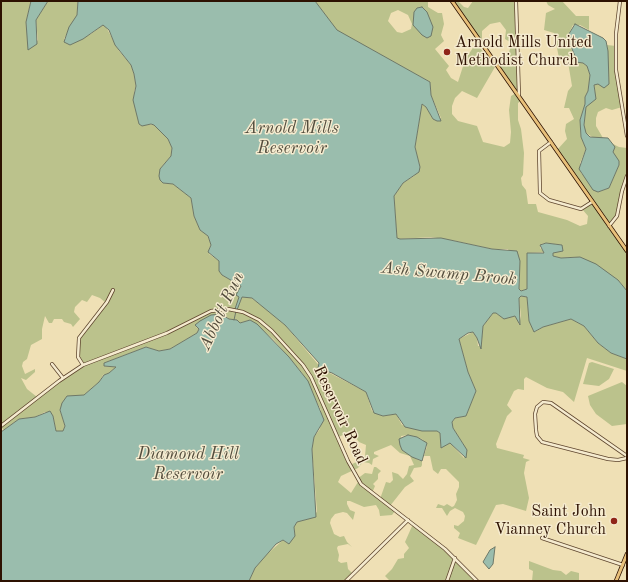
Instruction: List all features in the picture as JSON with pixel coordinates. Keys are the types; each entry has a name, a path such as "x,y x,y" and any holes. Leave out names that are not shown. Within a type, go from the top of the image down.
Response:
{"main road":[{"path":"452,1 627,252"},
{"path":"616,581 627,556"}],"street":[{"path":"516,1 519,96"},
{"path":"620,1 616,34 616,70 627,136"},
{"path":"551,142 540,151 540,193 549,200 581,209 592,202"},
{"path":"609,226 617,216 622,191 627,176"},
{"path":"83,365 78,357 79,338 107,302 113,290"},
{"name":"Reservoir Road","path":"2,425 63,378 83,365 167,333 205,313 218,310 238,310 254,317 265,325 301,362 311,377 356,478 361,484 455,558 477,581"},
{"path":"52,364 63,378"},
{"path":"543,402 551,403 627,457 618,460 608,459 542,442 537,436 536,429 537,407 543,402"},
{"path":"346,581 408,520"},
{"path":"542,538 622,565"},
{"path":"447,581 455,558"}],"green space":[{"path":"1,1 31,1 26,22 27,31 38,41 36,20 48,1 78,1 77,15 64,39 77,41 105,25 119,51 131,65 136,86 134,92 135,106 139,124 154,125 168,139 172,148 171,156 160,169 163,183 173,184 191,198 194,216 200,230 207,235 211,244 209,254 219,261 222,275 241,286 239,305 242,297 250,297 265,308 285,325 322,369 366,392 372,411 383,416 396,414 402,425 429,431 437,431 440,433 441,447 450,443 464,458 464,445 453,428 452,422 455,418 466,416 476,391 468,372 459,339 473,332 477,338 478,346 481,346 483,326 493,313 496,313 503,318 517,316 519,325 521,316 519,298 521,296 527,297 529,321 535,332 543,327 571,319 584,326 598,343 611,353 627,359 627,371 587,358 574,402 563,392 547,388 526,377 524,379 524,390 518,389 514,391 507,405 512,411 507,416 496,444 497,448 524,455 523,458 530,460 526,462 524,473 529,498 526,511 503,504 496,505 476,545 458,538 460,533 454,528 454,525 458,526 464,521 465,516 463,512 455,508 450,511 447,516 442,508 436,508 438,504 444,506 447,504 452,507 454,506 457,500 456,494 459,487 459,482 446,469 441,469 438,474 433,470 430,456 424,456 427,446 422,439 408,435 401,436 402,450 422,461 422,465 421,467 414,468 410,476 414,481 405,487 390,506 395,511 392,515 380,516 376,505 364,507 347,501 350,510 355,512 353,520 347,513 343,512 335,514 331,519 330,523 334,534 340,537 344,536 352,547 348,544 338,546 337,548 339,555 338,561 341,563 347,562 348,569 352,573 345,581 249,581 255,568 265,556 283,540 287,543 295,533 294,527 297,522 308,519 317,512 312,449 314,437 320,429 321,410 302,373 273,339 250,320 240,323 237,320 229,319 224,314 196,327 199,329 197,333 170,349 159,351 146,347 104,363 104,366 116,367 109,373 103,375 99,382 84,395 79,397 70,396 60,410 65,426 63,431 56,431 53,416 45,412 35,417 19,419 4,430 1,427","holes":["92,295 100,298 106,303 79,340 78,348 82,366 37,397 27,389 21,378 26,380 35,372 35,369 25,374 22,366 23,362 27,359 31,345 42,339 42,329 45,316 49,323 52,323 54,319 62,319 64,322 71,324 73,327 80,319 74,312 75,307 82,300 87,302","357,430 356,438 359,442 366,445 365,456 363,459 350,465 338,437 350,435","391,445 400,453 410,456 414,465 409,466 407,474 403,479 398,474 392,472 393,480 390,483 386,482 380,499 372,493 375,486 373,484 378,479 378,474 381,471 376,467 374,467 372,474 365,473 357,479 358,482 351,493 338,482 341,476 358,468 363,462 372,465 373,459 379,456 374,454 374,452"]},
{"path":"315,1 428,2 428,7 438,13 442,13 444,24 441,35 444,41 435,49 449,66 446,70 451,78 458,82 465,60 476,43 495,67 477,98 462,91 455,98 452,106 452,114 458,121 477,126 483,142 504,147 510,143 511,132 509,110 511,96 516,93 493,59 508,54 511,47 510,42 505,39 506,30 500,22 490,24 482,31 482,38 480,40 453,1 458,1 464,7 468,8 473,1 516,1 519,95 522,100 518,103 518,120 521,129 524,153 523,175 521,178 522,185 526,190 528,204 536,204 538,212 567,220 580,226 587,224 588,216 582,209 592,201 557,150 567,139 565,131 566,124 574,119 569,108 564,108 568,91 572,86 568,62 563,58 559,58 554,33 544,30 546,13 555,9 548,5 546,1 562,1 576,16 589,16 589,30 580,25 573,25 567,37 576,62 583,63 587,66 590,75 588,91 585,97 585,104 580,120 581,137 586,149 580,163 581,173 598,192 609,188 619,165 611,143 619,147 627,148 627,176 617,215 610,225 627,250 627,291 618,280 574,257 561,258 553,256 553,253 562,245 546,243 541,244 540,248 545,252 527,253 527,289 520,291 520,273 508,249 492,249 431,237 397,238 394,196 403,183 414,176 420,167 415,147 422,104 426,107 433,119 441,118 431,95 430,82 337,31","holes":["398,10 408,15 412,24 411,29 402,33 397,32 388,21 391,13"]},
{"path":"607,45 616,46 617,79 622,107 612,110 606,108 598,112 596,126 603,138 594,138 586,133 584,129 585,109 595,92 594,85 596,83 609,84"},
{"path":"592,362 614,369 609,379 599,386 583,384 589,363"},
{"path":"622,382 627,386 627,424 612,426 596,414 590,405 588,396"},
{"path":"413,524 434,540 477,581 390,581 385,576 392,569 398,559 404,558 404,554 409,548 405,542"},
{"path":"529,561 553,570 561,571 566,575 571,571 579,573 579,581 532,581 533,571 529,569"}],"water":[{"path":"31,1 48,1 36,20 37,44 28,50 26,22"},
{"name":"Arnold Mills Reservoir","path":"78,1 315,1 337,30 430,82 431,95 441,121 433,119 426,107 422,104 415,147 420,167 419,172 403,183 394,196 397,238 441,238 492,249 517,251 520,261 519,289 521,291 527,289 527,253 544,253 540,245 546,243 562,245 563,251 553,253 553,256 561,258 580,257 596,264 618,280 627,291 627,359 611,353 598,343 584,326 571,319 543,327 534,332 529,321 527,297 521,296 519,298 520,325 515,316 504,319 496,313 493,313 483,326 481,349 473,332 468,333 459,339 468,372 476,391 466,416 455,418 452,422 453,428 467,450 466,458 450,443 441,448 440,433 437,431 422,431 405,427 396,414 383,416 374,413 366,392 332,373 318,368 319,363 285,325 252,298 242,297 237,310 235,309 239,297 236,295 241,286 222,275 219,271 219,261 208,252 211,245 208,236 200,230 194,216 191,198 173,184 163,183 160,180 160,169 171,156 172,148 168,139 154,125 151,124 142,126 139,124 133,100 136,86 134,74 131,65 115,45 109,30 103,25 83,39 70,45 64,42 69,27 77,15"},
{"path":"422,7 427,12 433,27 431,36 427,38 422,35 413,25 414,12 417,8"},
{"path":"575,24 603,38 606,41 608,51 609,84 604,88 598,84 594,85 596,99 586,107 584,125 586,133 590,137 608,138 615,147 613,152 619,161 619,165 609,188 598,192 593,190 579,169 586,149 581,137 580,120 585,104 585,97 588,91 590,75 587,66 583,63 576,62 567,37"},
{"name":"Diamond Hill Reservoir","path":"221,314 229,319 237,320 240,323 250,320 257,324 289,357 308,381 324,420 314,437 312,449 316,517 297,522 294,527 295,536 289,544 283,540 276,544 255,568 249,581 1,581 1,432 19,419 35,417 50,411 53,416 56,431 63,431 65,426 60,410 62,403 67,396 84,395 99,382 104,375 116,367 104,366 104,363 146,347 159,351 170,349 197,333 199,329 195,325 200,321 211,315"},
{"path":"408,435 417,437 427,443 422,461 412,457 402,450 399,439"},
{"path":"495,547 493,564 489,569 483,562 490,550"}],"waterway":[{"name":"Abbott Run","path":"234,320 236,311"}],"place":[{"name":"Arnold Mills United Methodist Church","path":"447,52"},
{"name":"Saint John Vianney Church","path":"614,521"}],"water label":[{"name":"Ash Swamp Brook","path":"449,274"}]}
